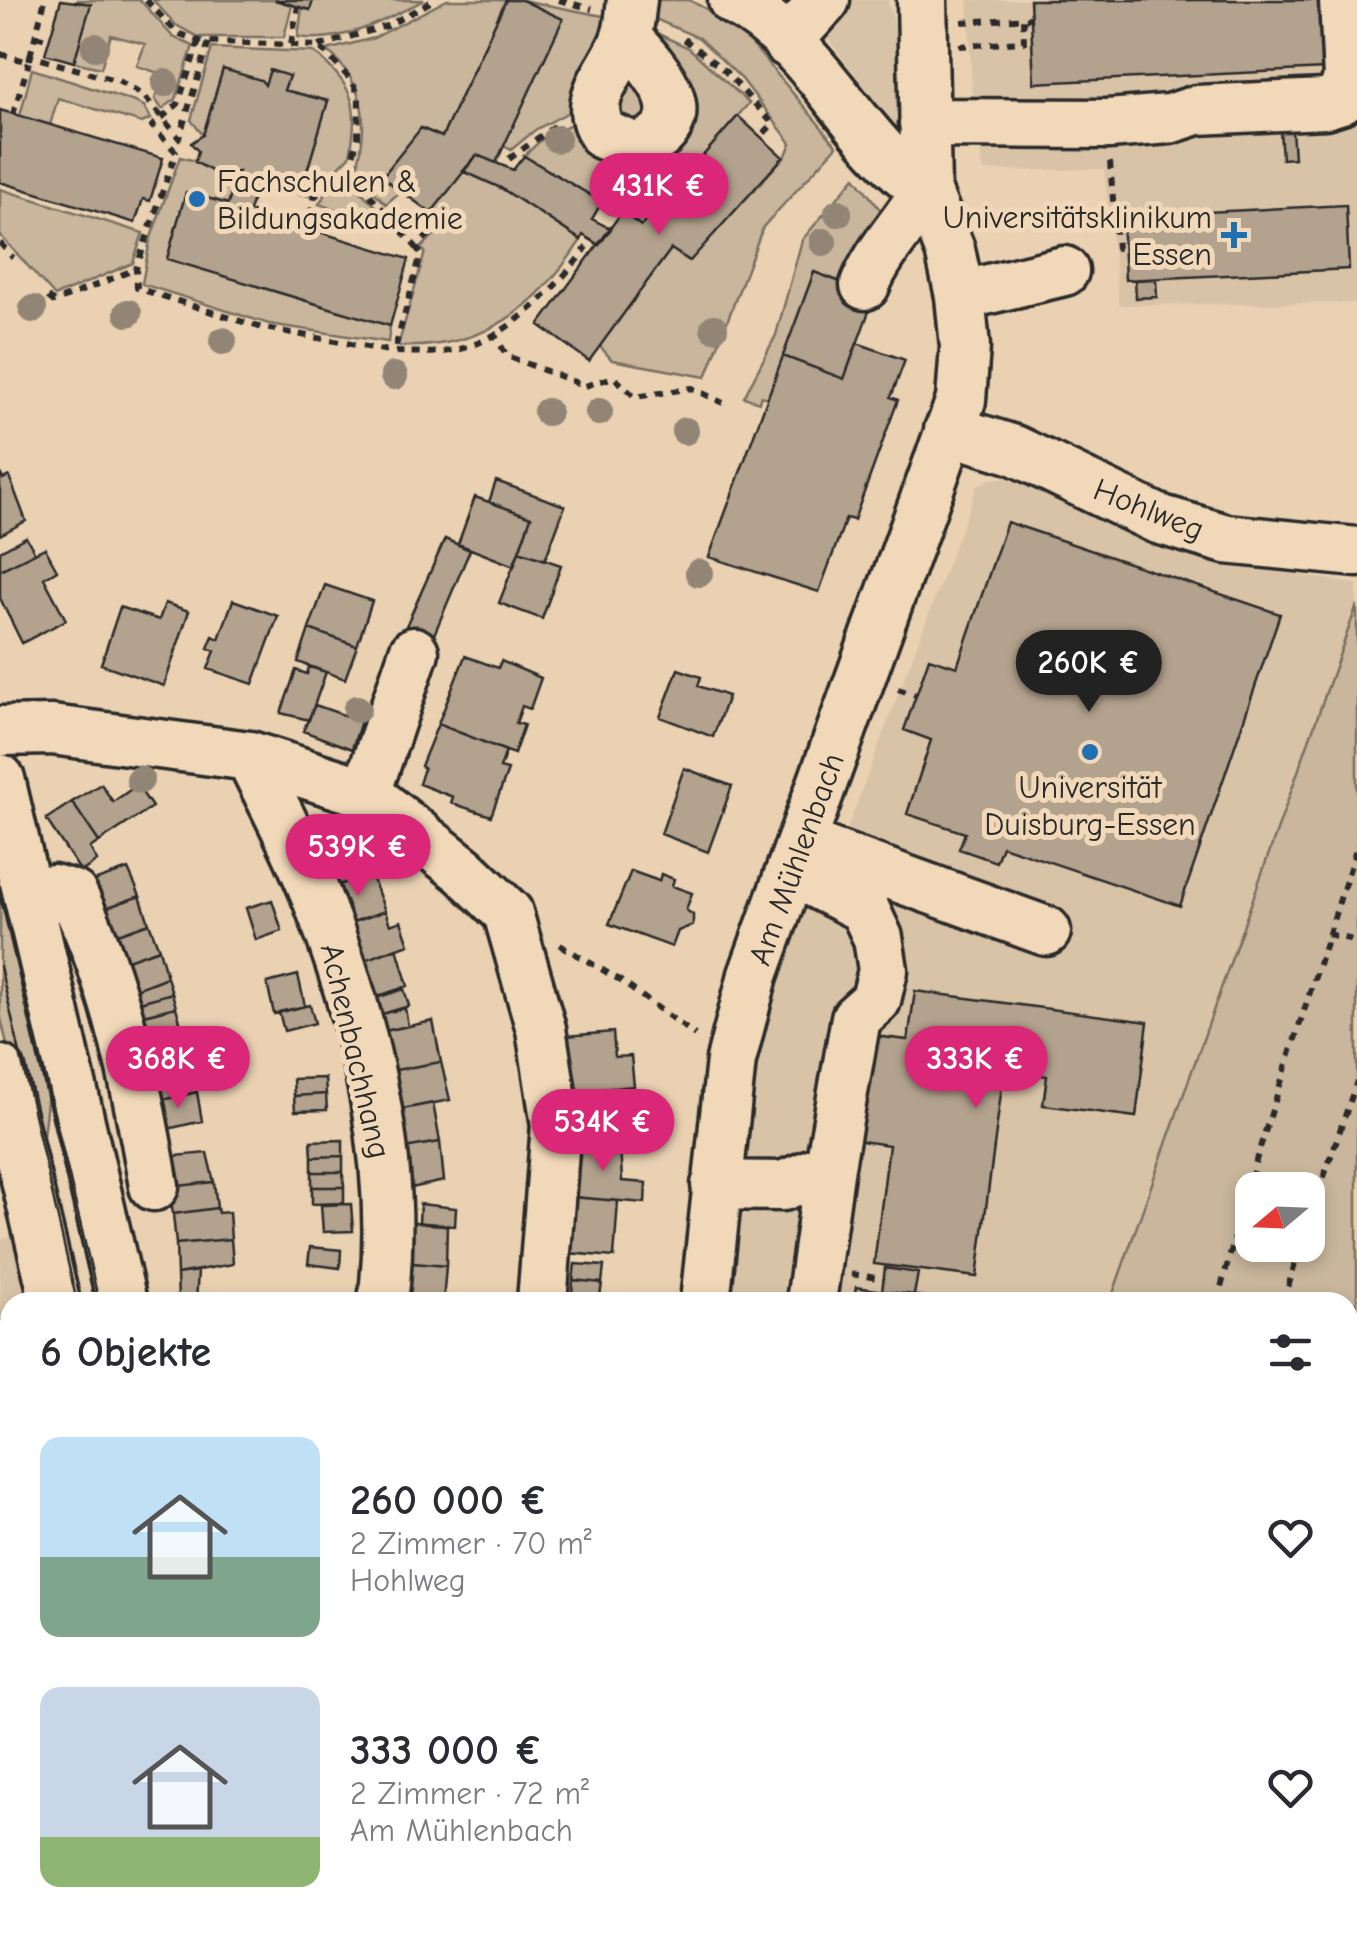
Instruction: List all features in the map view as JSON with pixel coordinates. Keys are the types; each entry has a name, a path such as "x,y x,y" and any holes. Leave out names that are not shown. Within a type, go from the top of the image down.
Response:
{"street":[{"path":"733,0 787,42 889,158 926,190"},
{"path":"787,42 825,0"},
{"path":"924,124 1108,124 1169,119 1196,110 1324,104 1340,98 1348,78 1344,0"},
{"path":"865,285 873,265 903,229 926,190 924,124 939,11"},
{"path":"629,19 649,62 670,94 669,123 654,141 638,148 604,135 594,110 594,97 629,19"},
{"name":"Am Mühlenbach","path":"706,1292 731,1060 752,975 961,400 965,347 960,296 950,250 926,190"},
{"path":"960,296 1064,270"},
{"name":"Hohlweg","path":"950,430 1014,450 1158,519 1226,539 1357,552"},
{"path":"366,793 414,652"},
{"path":"0,730 52,730 250,756 366,793 464,871 508,913 541,1029 556,1126 543,1292"},
{"name":"Achenbachhang","path":"250,756 318,900 351,1003 380,1128 386,1196 383,1292"},
{"path":"0,779 120,1292"},
{"path":"798,857 1046,931"},
{"path":"798,857 864,908 878,938 883,970 876,1000 856,1018 812,1292"},
{"path":"25,892 53,889 74,895 89,927 134,1070 154,1186"},
{"path":"0,1070 54,1292"},
{"path":"716,1184 783,1186 830,1166"}],"path":[{"path":"12,114 45,0"},
{"path":"146,0 178,33 198,40 320,46 387,26 434,0"},
{"path":"291,44 298,6"},
{"path":"939,11 1027,18 1024,42 974,45"},
{"path":"36,36 49,40"},
{"path":"198,40 178,104 152,126 176,152 136,269 137,288 259,327 394,352 449,352 494,332 559,285 587,248"},
{"path":"179,138 209,42"},
{"path":"310,217 314,197 349,171 358,137 359,98 354,82 320,46"},
{"path":"0,54 118,81 144,96 179,138 190,143"},
{"path":"510,159 556,124 594,110"},
{"path":"1108,124 1116,248 1124,248"},
{"path":"349,171 421,254 394,352"},
{"path":"416,248 439,226 432,219"},
{"path":"0,244 13,258"},
{"path":"48,297 54,302 136,269"},
{"path":"494,332 507,356 585,386 614,377 634,397 692,388 724,403"},
{"path":"892,686 916,695"},
{"path":"1220,1292 1357,846"},
{"path":"508,913 618,979 731,1060"},
{"path":"1328,934 1357,941"},
{"path":"1325,1173 1357,1080"},
{"path":"1287,1292 1295,1262"}],"shaded area":[{"path":"76,0 140,0 173,37 193,46 176,99 162,109 155,99 162,74 137,66 145,44 111,35 101,68 74,62 90,5"},
{"path":"153,0 275,0 292,5 284,37 198,37 176,25"},
{"path":"313,0 424,0 348,34 298,37 302,8 310,10"},
{"path":"447,0 506,0 442,137 421,128 401,191 386,204 356,173 363,137 361,106 350,77 327,50 374,38"},
{"path":"522,0 608,17 584,104 535,130 511,150 502,145 562,19"},
{"path":"647,0 689,0 736,25 837,146 763,227 706,377 612,360 599,345 671,249 689,261 786,155 791,143 742,79 699,38 639,12"},
{"name":"Universitätsklinikum Essen","path":"792,0 888,0 911,89 907,120 899,129 893,128 825,34"},
{"name":"Universitätsklinikum Essen","path":"968,0 1357,0 1357,303 1119,305 1104,169 984,171 973,115"},
{"path":"641,26 689,48 749,103 641,226 618,208 638,162 661,145"},
{"path":"212,48 314,52 346,87 354,122 350,156 310,196 300,194 328,101 284,90 289,76 265,85 223,69 203,135 191,120"},
{"path":"623,61 662,110 613,133"},
{"path":"32,69 135,102 144,106 151,119 142,123 58,98 50,125 20,116"},
{"path":"584,117 630,154 606,207 524,156 541,140"},
{"path":"180,157 238,172 228,204 186,193 167,259 390,326 388,342 269,324 142,284 150,240"},
{"path":"463,171 501,188 581,240 545,286 504,320 456,341 398,346 425,252 421,248 444,225 431,211"},
{"path":"346,177 390,220 387,226 319,204 331,185"},
{"path":"855,177 892,225 852,286 814,272 768,398 761,396 759,402 744,397 776,335 802,240"},
{"path":"0,189 143,233 133,263 55,296 0,235"},
{"name":"Universität Duisburg-Essen","path":"1005,478 1209,561 1357,584 1357,605 1114,1292 679,1292 710,1082 737,965 820,900 977,487 989,479"},
{"path":"1357,605 1357,1292 1114,1292"},
{"path":"0,848 51,1067 38,1179 0,1014"},
{"path":"13,1236 27,1292 0,1292 0,1240"}],"building":[{"path":"61,0 91,4 74,62 45,54"},
{"path":"275,0 313,0 310,10"},
{"path":"506,0 522,0 563,19 496,163 477,155 431,213 382,177 421,128 442,137"},
{"path":"1030,0 1322,0 1325,69 1034,83"},
{"name":"Fachschulen & Bildungsakademie","path":"223,69 261,80 265,85 270,70 289,76 284,90 328,101 300,194 259,179 249,211 409,259 390,326 167,259 186,192 228,204 238,172 219,175 195,162 198,151 191,143 203,135"},
{"path":"0,110 163,158 150,201 143,199 135,223 0,182"},
{"path":"738,116 783,157 690,261 671,249 589,361 539,325 622,212 641,226"},
{"path":"1292,129 1294,158 1282,159 1280,130"},
{"path":"477,155 513,170 524,156 602,202 592,219 611,229 599,245 583,235 581,240 501,188 463,171"},
{"path":"1346,205 1349,269 1125,280 1122,217 1140,216 1140,210 1165,209 1166,214"},
{"path":"814,272 875,295 844,379 783,356"},
{"path":"1156,279 1157,297 1136,298 1135,280"},
{"path":"857,343 905,360 891,397 898,400 854,520 846,518 819,592 709,557 783,356 844,379"},
{"path":"0,473 3,479 9,476 26,521 0,535"},
{"path":"496,481 565,506 545,560 519,551 531,517 489,502"},
{"path":"475,497 531,517 514,566 458,544"},
{"path":"1007,522 1280,614 1180,906 1002,846 996,862 959,849 965,833 907,814 931,740 904,730 929,658 957,667"},
{"path":"26,537 35,553 0,570 0,551"},
{"path":"445,539 470,550 433,637 406,626"},
{"path":"45,548 57,570 44,578 66,620 22,643 0,598 0,570"},
{"path":"519,551 561,565 542,619 499,603"},
{"path":"325,585 372,601 357,646 309,629"},
{"path":"233,600 278,616 253,684 208,669 215,651 208,648 213,636 219,639"},
{"path":"165,603 189,611 164,686 101,664 120,607 159,620"},
{"path":"309,629 357,646 345,679 298,662"},
{"path":"465,656 498,668 501,661 541,678 530,709 522,706 516,723 524,725 514,754 438,724"},
{"path":"309,667 326,672 309,720 281,713 296,670 307,674"},
{"path":"678,669 701,677 698,686 728,696 713,737 660,717"},
{"path":"315,705 361,721 352,749 303,731"},
{"path":"438,724 506,751 500,768 508,770 491,816 451,803 453,797 419,784 424,768 421,766"},
{"path":"684,768 732,786 708,852 661,834"},
{"path":"101,784 113,802 137,785 152,807 99,842 72,802"},
{"path":"72,802 99,842 90,848 97,861 81,872 46,819"},
{"path":"353,837 371,874 330,888 313,852"},
{"path":"128,869 140,896 97,911 85,884"},
{"path":"631,871 659,881 661,874 674,879 672,886 692,893 686,910 693,915 693,925 678,931 672,947 609,924"},
{"path":"371,874 385,911 344,925 330,888"},
{"path":"140,896 149,923 107,938 97,911"},
{"path":"272,900 282,931 256,940 246,908"},
{"path":"385,911 390,925 401,921 409,944 357,963 344,925"},
{"path":"149,923 159,949 116,964 107,938"},
{"path":"397,948 408,986 367,1000 357,963"},
{"path":"159,949 167,977 125,993 116,964"},
{"path":"298,975 305,1006 274,1014 267,983"},
{"path":"167,977 172,993 140,1002 136,989"},
{"path":"404,989 409,1006 372,1017 367,1001"},
{"path":"915,991 1148,1022 1136,1117 1043,1105 1047,1076 1004,1070 977,1277 874,1264 889,1145 861,1141 874,1036 908,1040"},
{"path":"172,993 176,1007 143,1015 140,1002"},
{"path":"310,1005 315,1023 284,1031 279,1012"},
{"path":"176,1007 184,1036 141,1046 133,1018"},
{"path":"405,1008 408,1026 375,1033 371,1017"},
{"path":"433,1021 441,1062 384,1072 375,1033"},
{"path":"613,1032 615,1057 631,1056 634,1086 569,1092 566,1036"},
{"path":"184,1036 191,1065 148,1075 141,1046"},
{"path":"441,1062 450,1100 392,1111 384,1072"},
{"path":"191,1065 197,1092 153,1102 148,1075"},
{"path":"325,1078 326,1094 294,1096 293,1079"},
{"path":"197,1092 202,1121 159,1131 153,1102"},
{"path":"326,1094 327,1110 295,1111 294,1096"},
{"path":"586,1097 616,1099 614,1117 584,1114"},
{"path":"433,1103 440,1142 398,1149 392,1111"},
{"path":"584,1114 614,1117 613,1134 582,1131"},
{"path":"576,1139 620,1143 622,1181 646,1183 645,1203 571,1197"},
{"path":"343,1140 343,1156 312,1157 311,1141"},
{"path":"440,1142 444,1181 402,1190 398,1149"},
{"path":"207,1153 214,1182 169,1187 164,1157"},
{"path":"343,1156 343,1172 312,1172 312,1157"},
{"path":"312,1172 343,1172 344,1187 312,1187"},
{"path":"214,1182 217,1208 173,1214 169,1187"},
{"path":"312,1187 344,1187 344,1203 312,1204"},
{"path":"573,1197 618,1201 614,1257 568,1253"},
{"path":"351,1204 353,1231 323,1232 321,1205"},
{"path":"420,1204 456,1208 455,1226 419,1223"},
{"path":"217,1208 218,1213 229,1212 231,1239 176,1244 173,1214"},
{"path":"404,1221 447,1225 446,1266 402,1262"},
{"path":"231,1239 233,1264 177,1274 176,1244"},
{"path":"310,1247 341,1250 340,1268 308,1264"},
{"path":"402,1262 446,1266 444,1292 400,1292"},
{"path":"575,1264 604,1266 602,1283 573,1280"},
{"path":"885,1268 918,1273 915,1292 882,1291"},
{"path":"198,1271 197,1292 178,1292 177,1274"},
{"path":"573,1280 602,1283 601,1292 572,1292"},
{"path":"856,1287 891,1292 855,1292"}],"tram line":[{"path":"0,886 97,1292"},
{"path":"0,966 75,1292"}],"place":[{"name":"Fachschulen & Bildungsakademie","path":"197,199"},
{"name":"Universitätsklinikum Essen","path":"1234,235"},
{"name":"Universität Duisburg-Essen","path":"1090,752"}]}
